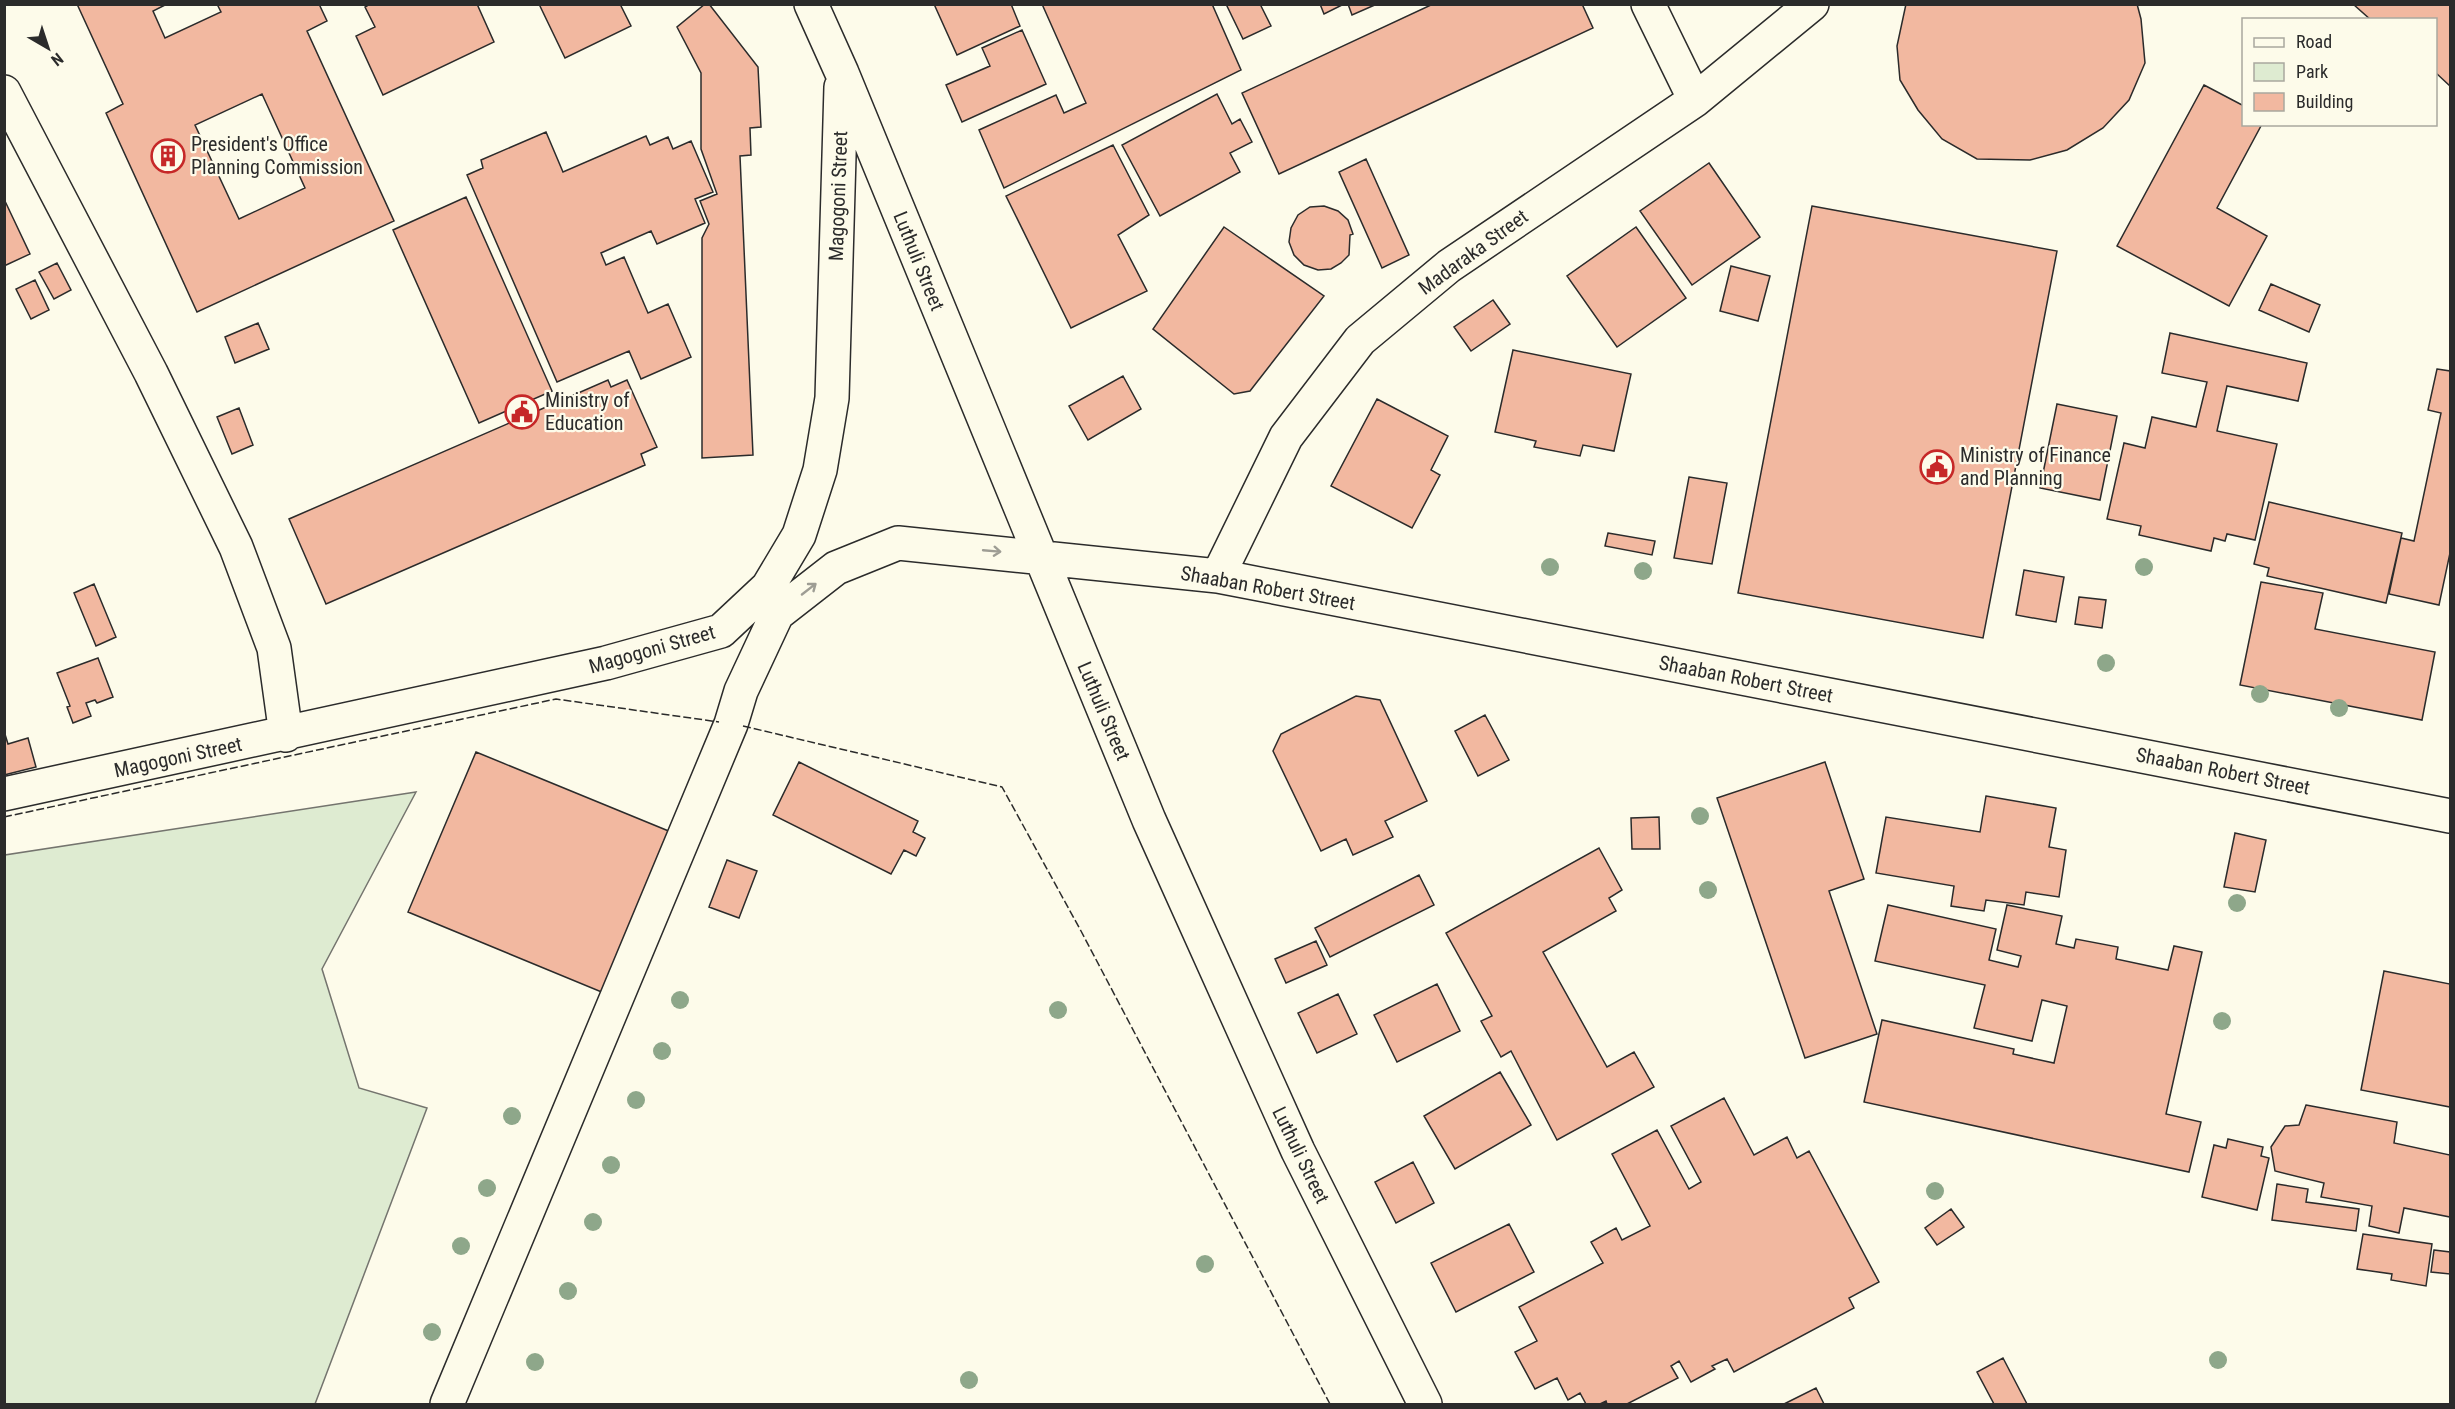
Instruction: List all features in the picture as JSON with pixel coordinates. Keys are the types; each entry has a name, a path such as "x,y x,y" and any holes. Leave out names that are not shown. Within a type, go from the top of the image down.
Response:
{"street":[{"name":"Luthuli Street","path":"811,4 842,73 1149,820 1298,1151 1425,1404"},
{"path":"1648,4 1695,100"},
{"name":"Madaraka Street","path":"1218,576 1286,437 1360,340 1449,266 1695,100 1812,4"},
{"name":"Magogoni Street","path":"4,794 286,735 606,663 721,631 773,601 799,535 820,470 832,398 842,73"},
{"path":"4,92 151,373 236,547 274,648 286,735"},
{"name":"Shaaban Robert Street","path":"773,601 836,568 898,543 1039,555 1218,576 2451,816"},
{"path":"447,1404 752,668 773,601"},
{"path":"721,631 752,668"}],"green space":[{"path":"416,792 322,969 359,1088 427,1108 315,1404 5,1404 5,855"}],"building":[{"name":"President's Office Planning Commission","path":"77,4 167,4 153,11 165,38 221,12 217,4 319,4 327,21 307,31 394,221 197,312 106,113 123,104","holes":["262,94 305,188 239,219 195,125"]},
{"path":"370,4 477,4 494,42 383,95 356,36 375,27 365,7"},
{"path":"539,4 620,4 631,26 565,58"},
{"path":"705,4 709,4 758,67 761,127 750,128 751,155 740,156 753,455 702,458 702,238 709,224 700,201 717,194 701,149 701,73 677,27"},
{"path":"934,4 1011,4 1020,26 957,55"},
{"path":"1042,4 1212,4 1241,70 1004,188 979,130 1056,95 1064,113 1086,103"},
{"path":"1226,4 1260,4 1271,26 1243,39"},
{"path":"1320,4 1344,4 1324,14"},
{"path":"1348,4 1377,4 1352,15"},
{"path":"1433,4 1582,4 1593,28 1279,174 1242,93"},
{"path":"1906,4 2137,4 2141,19 2145,63 2129,100 2103,128 2067,150 2030,160 1977,159 1942,139 1918,110 1900,80 1897,46"},
{"path":"2353,4 2450,4 2450,86 2437,74 2437,18 2369,18"},
{"path":"1022,30 1046,84 962,122 946,85 990,66 982,48"},
{"path":"2204,85 2242,105 2242,126 2261,126 2217,208 2267,236 2229,306 2117,246"},
{"path":"1217,94 1232,124 1240,119 1252,142 1230,153 1240,172 1160,216 1122,145"},
{"path":"546,132 563,172 646,136 650,145 668,137 673,149 691,141 713,192 695,199 705,223 657,244 651,231 601,253 606,265 624,257 648,313 668,304 691,357 641,379 629,351 557,382 467,175 483,168 481,160"},
{"path":"1113,145 1149,215 1118,235 1147,291 1071,328 1006,196"},
{"path":"1366,159 1409,255 1382,268 1339,172"},
{"path":"1709,163 1760,237 1692,285 1640,211"},
{"path":"466,197 552,391 479,423 393,230"},
{"path":"4,199 30,254 4,266"},
{"path":"1324,206 1338,211 1348,220 1353,234 1350,235 1349,255 1331,269 1318,270 1304,265 1294,255 1289,242 1291,228 1298,215 1310,207"},
{"path":"1812,206 2057,251 1983,638 1738,593"},
{"path":"1224,227 1324,296 1250,391 1234,394 1153,329"},
{"path":"1636,227 1686,298 1617,347 1567,276"},
{"path":"57,263 71,290 54,299 39,272"},
{"path":"1731,266 1770,276 1758,321 1720,311"},
{"path":"35,280 49,310 31,319 16,289"},
{"path":"2271,284 2320,305 2309,332 2259,310"},
{"path":"1493,300 1510,324 1471,351 1454,327"},
{"path":"258,323 269,349 235,363 225,337"},
{"path":"2170,333 2307,363 2298,401 2227,386 2217,431 2277,444 2255,540 2227,534 2225,541 2214,538 2211,551 2139,535 2141,526 2107,519 2124,443 2145,448 2152,417 2196,427 2207,382 2162,373"},
{"path":"1513,350 1631,374 1614,451 1583,445 1580,456 1534,447 1536,441 1495,432"},
{"path":"2437,369 2450,371 2450,553 2439,605 2389,594 2401,538 2414,541 2441,413 2428,410"},
{"path":"1123,376 1141,409 1088,440 1069,406"},
{"path":"608,380 611,387 627,380 657,447 641,454 645,465 326,604 289,519"},
{"path":"1377,399 1448,436 1431,470 1440,475 1412,528 1331,486"},
{"path":"2057,404 2117,416 2100,500 2040,488"},
{"path":"239,408 253,445 232,454 217,417"},
{"path":"1689,477 1727,483 1712,564 1674,558"},
{"path":"2269,502 2402,533 2386,603 2267,576 2269,568 2254,564"},
{"path":"1608,533 1655,541 1652,555 1605,546"},
{"path":"2024,570 2064,577 2056,622 2016,615"},
{"path":"2261,582 2323,593 2315,629 2435,652 2422,720 2240,685"},
{"path":"94,584 116,637 96,646 74,593"},
{"path":"2079,597 2106,600 2102,628 2075,624"},
{"path":"98,658 113,697 97,703 95,700 86,703 91,716 73,723 67,707 70,706 57,673"},
{"path":"1356,696 1380,700 1427,801 1385,821 1393,837 1353,855 1346,839 1321,851 1273,751 1281,734"},
{"path":"1485,715 1509,760 1478,776 1455,731"},
{"path":"4,731 8,744 28,738 36,767 4,775"},
{"path":"476,752 671,832 604,993 408,912"},
{"path":"799,762 918,821 913,832 925,838 916,856 904,850 891,874 773,815"},
{"path":"1825,762 1864,879 1829,891 1877,1034 1805,1058 1717,798"},
{"path":"1986,796 2056,808 2049,847 2066,850 2059,897 2026,892 2024,905 1986,900 1984,911 1951,906 1954,886 1876,873 1886,817 1980,832"},
{"path":"1659,817 1660,849 1632,849 1631,818"},
{"path":"2235,833 2266,840 2255,892 2224,887"},
{"path":"1599,848 1622,890 1609,898 1616,911 1543,952 1607,1067 1634,1052 1654,1087 1557,1140 1511,1051 1501,1057 1481,1021 1492,1016 1446,933"},
{"path":"727,860 757,871 739,918 709,907"},
{"path":"1419,875 1434,905 1330,957 1315,928"},
{"path":"1888,905 1996,929 1989,960 2018,967 2021,956 1997,950 2007,905 2062,916 2056,944 2074,948 2076,939 2118,947 2116,959 2168,970 2174,946 2202,952 2166,1114 2201,1122 2189,1172 1864,1102 1882,1020 2014,1049 2013,1054 2054,1063 2067,1006 2042,1000 2032,1041 1974,1028 1985,985 1875,961"},
{"path":"1316,941 1327,965 1286,983 1275,959"},
{"path":"2384,971 2450,984 2450,1107 2361,1090"},
{"path":"1437,984 1460,1031 1397,1062 1374,1015"},
{"path":"1338,994 1357,1034 1317,1053 1298,1013"},
{"path":"1500,1072 1531,1125 1455,1169 1424,1116"},
{"path":"1724,1098 1754,1155 1787,1137 1797,1158 1809,1151 1879,1282 1849,1298 1854,1308 1734,1372 1727,1359 1712,1366 1715,1369 1691,1382 1679,1361 1671,1366 1678,1378 1627,1404 1607,1404 1606,1401 1600,1404 1586,1404 1580,1393 1568,1400 1557,1378 1535,1389 1515,1352 1537,1341 1519,1307 1603,1263 1591,1242 1616,1228 1622,1240 1650,1226 1612,1154 1657,1130 1689,1189 1701,1182 1671,1126"},
{"path":"2306,1105 2397,1122 2394,1143 2450,1155 2450,1217 2404,1208 2399,1233 2369,1226 2372,1206 2321,1197 2324,1183 2275,1171 2271,1147 2285,1126 2299,1125"},
{"path":"2228,1139 2263,1147 2261,1156 2269,1158 2257,1210 2202,1197 2214,1145 2226,1148"},
{"path":"1413,1162 1434,1203 1396,1223 1375,1182"},
{"path":"2277,1184 2308,1189 2306,1202 2359,1209 2356,1231 2272,1220"},
{"path":"1951,1209 1964,1227 1937,1245 1925,1228"},
{"path":"1509,1224 1534,1272 1456,1312 1431,1263"},
{"path":"2363,1234 2432,1244 2426,1286 2391,1280 2392,1274 2357,1269"},
{"path":"2434,1250 2450,1252 2450,1274 2431,1272"},
{"path":"2003,1358 2027,1404 1994,1404 1977,1372"},
{"path":"1816,1388 1824,1404 1784,1404"}],"fence":[{"path":"4,817 556,699 719,722"},
{"path":"743,726 1002,787 1081,931 1330,1404"}],"place":[{"name":"President's Office Planning Commission","path":"168,156"},
{"name":"Ministry of Education","path":"522,412"},
{"name":"Ministry of Finance and Planning","path":"1937,467"}]}
